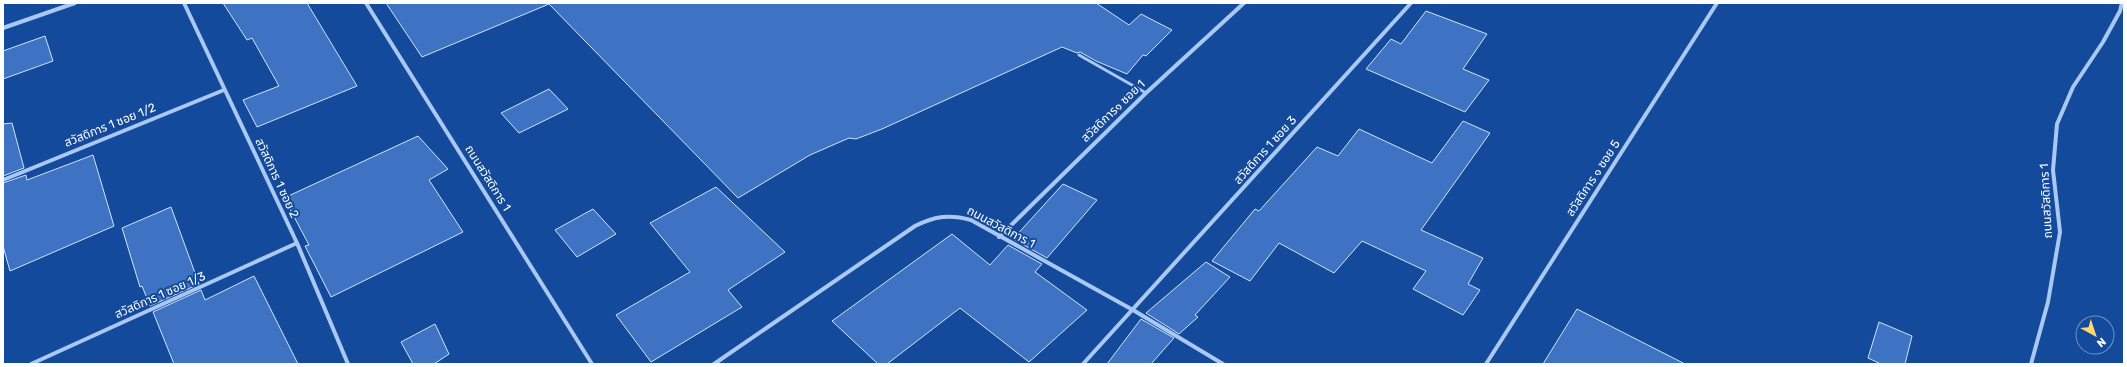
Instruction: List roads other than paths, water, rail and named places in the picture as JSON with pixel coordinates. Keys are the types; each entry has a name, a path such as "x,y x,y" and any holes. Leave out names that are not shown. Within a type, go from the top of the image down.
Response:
{"street":[{"path":"3,28 75,3"},
{"name":"สวัสดิการ 1 ซอย 2","path":"184,3 297,243 348,364"},
{"name":"ถนนสวัสดิการ 1","path":"366,3 592,364"},
{"name":"สวัสดิการ๑ ซอย 1","path":"999,237 1146,93 1244,3"},
{"name":"สวัสดิการ 1 ซอย 3","path":"1083,364 1411,3"},
{"name":"สวัสดิการ ๑ ซอย 5","path":"1486,364 1716,3"},
{"name":"ถนนสวัสดิการ 1","path":"2031,364 2048,302 2060,232 2053,170 2057,124 2073,87 2104,42 2120,11 2122,3"},
{"name":"สวัสดิการ 1 ซอย 1/2","path":"3,180 224,90"},
{"name":"ถนนสวัสดิการ 1","path":"714,364 915,226 934,216 953,214 971,220 999,237 1133,310 1222,364"},
{"name":"สวัสดิการ 1 ซอย 1/3","path":"32,364 297,243"}],"lane":[{"path":"1078,55 1146,93"}]}
